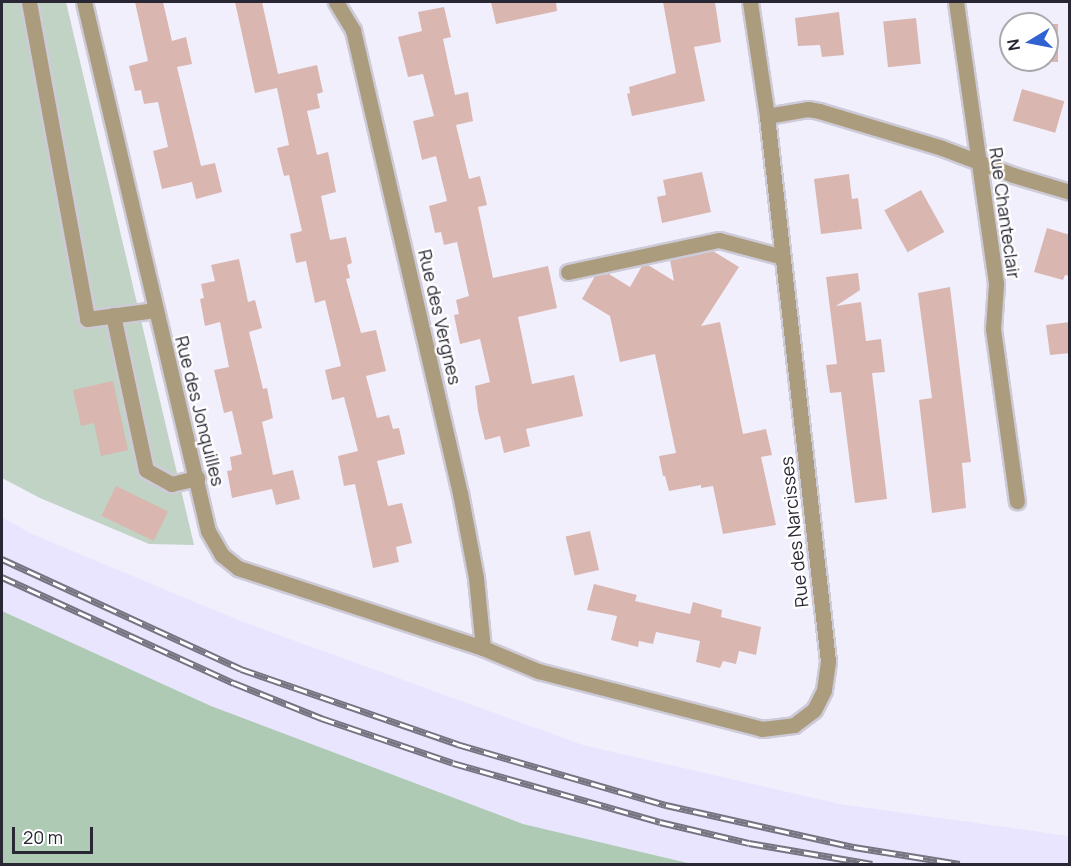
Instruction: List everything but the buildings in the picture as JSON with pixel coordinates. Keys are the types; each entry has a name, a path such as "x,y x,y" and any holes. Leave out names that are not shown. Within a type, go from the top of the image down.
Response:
{"street":[{"path":"29,2 87,319 155,310"},
{"name":"Rue des Jonquilles","path":"84,2 208,531 222,555 238,568 483,648"},
{"name":"Rue des Vergnes","path":"336,2 354,30 460,493 476,578 483,648"},
{"name":"Rue des Narcisses","path":"483,648 538,671 762,729 794,725 814,710 824,690 828,661 767,116 750,2"},
{"name":"Rue Chanteclair","path":"956,2 996,284 993,329 1017,501"},
{"path":"767,116 808,109 819,111 942,148 1070,192"},
{"path":"568,272 719,240 783,257"},
{"path":"113,315 146,470 171,484 197,478"}],"shaded area":[{"path":"2,517 32,534 243,622 583,745 840,804 1069,836 1069,864 692,864 523,824 211,706 2,611"}],"green space":[{"path":"2,2 66,2 194,545 149,544 40,498 2,478"},
{"path":"2,611 211,706 523,824 692,864 2,864"}],"railway":[{"path":"2,559 241,669 457,744 666,805 854,847 960,864"},
{"path":"2,577 234,683 321,718 453,763 660,822 749,843 872,864"}]}
